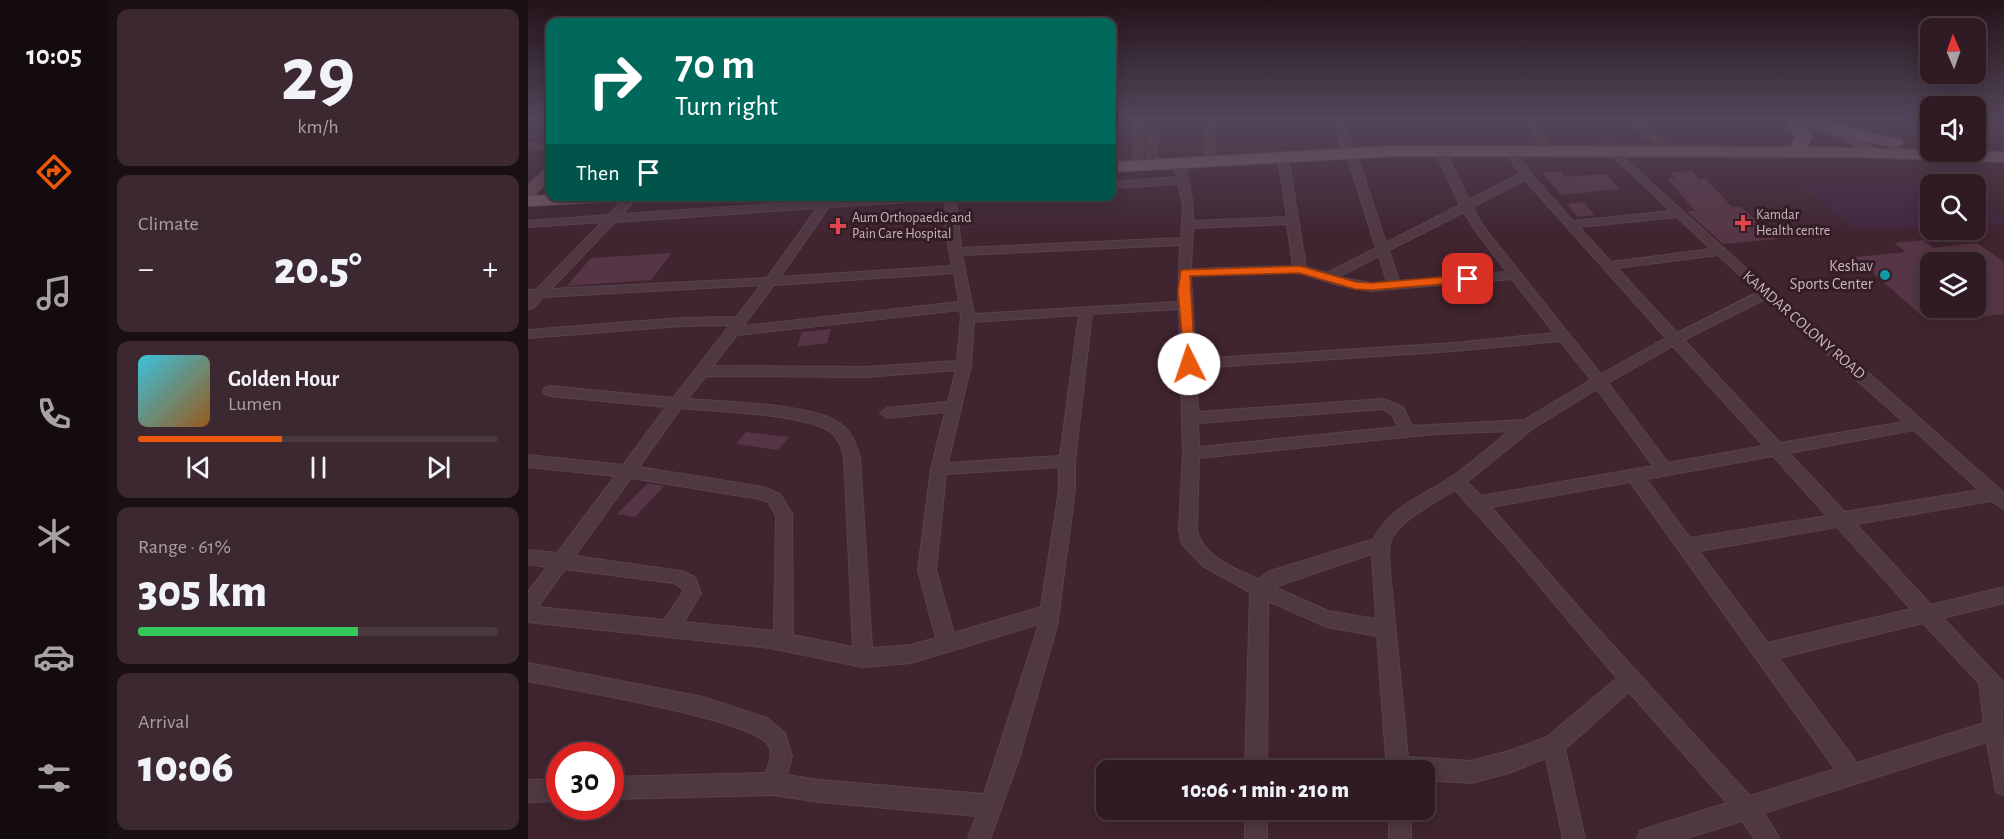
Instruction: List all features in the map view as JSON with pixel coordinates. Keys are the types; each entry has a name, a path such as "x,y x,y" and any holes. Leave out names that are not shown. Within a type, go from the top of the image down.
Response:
{"main road":[{"path":"1116,161 1169,157"},
{"path":"1116,167 1266,157"},
{"path":"528,194 546,193"},
{"path":"528,201 546,200"}],"street":[{"path":"1283,157 1300,269"},
{"path":"1352,157 1395,286"},
{"path":"1443,157 1466,206 1513,275 1564,336 1664,469"},
{"path":"1514,157 1526,175 1570,225 2004,697"},
{"name":"KAMDAR COLONY ROAD","path":"1619,157 1719,251 1841,356 1999,499"},
{"path":"1179,163 1188,206 1185,305 1191,453 1188,530 1191,544 1209,561 1259,589 1327,619 1386,629"},
{"path":"1329,277 1526,175"},
{"path":"528,194 546,176"},
{"path":"1116,185 1184,180"},
{"path":"528,305 534,293 629,201"},
{"path":"528,224 609,220 828,201"},
{"path":"528,606 701,371 771,281 828,201"},
{"path":"947,644 927,570 939,469 964,365 967,311 958,269 951,201"},
{"path":"1570,225 1679,213"},
{"path":"956,252 1187,233 1293,220"},
{"path":"1608,266 1719,251"},
{"path":"534,293 870,276 958,269"},
{"path":"1185,273 1300,269 1355,286 1395,286 1513,275"},
{"path":"1397,760 1381,544 1386,532 1398,518 1457,481 1527,425 1676,338 1766,293"},
{"path":"528,334 681,322 736,326 967,311 1086,310 1185,305"},
{"path":"979,839 1008,759 1050,613 1067,490 1067,461 1086,310"},
{"path":"1189,364 1432,348 1564,336"},
{"path":"701,371 866,372 964,365"},
{"path":"550,391 792,414 822,420 837,428 845,436 852,457 863,658"},
{"path":"1190,418 1383,404 1399,411 1407,432"},
{"path":"887,413 954,406"},
{"path":"1191,453 1407,432 1527,425"},
{"path":"1478,503 1915,425"},
{"path":"528,461 627,471 763,493 774,498 783,513 783,643"},
{"path":"939,469 1067,461"},
{"path":"1633,474 1851,774"},
{"path":"1457,481 1629,680 1747,809 1769,839"},
{"path":"1685,546 1841,520 1999,499"},
{"path":"1257,760 1259,589 1270,579 1381,544"},
{"path":"528,557 675,576 689,582 692,593 669,629"},
{"path":"1763,653 2004,595"},
{"path":"528,614 783,643 863,658 911,654 1050,613"},
{"path":"528,672 703,708 760,725 777,740 781,756 774,784"},
{"path":"1435,771 1471,772 1509,762 1554,745 1629,680"},
{"path":"1988,680 1999,727 2004,784"},
{"path":"1648,839 1999,727"},
{"path":"1554,745 1574,839"},
{"path":"624,788 774,784 819,791 991,806"},
{"path":"528,790 546,790"},
{"path":"1256,820 1256,839"},
{"path":"1400,820 1400,839"}],"shaded area":[{"path":"1920,183 1920,227 1854,229 1801,185"},
{"path":"1986,207 2004,219 2004,224 1986,225"}],"building":[{"path":"1560,171 1565,177 1605,174 1620,189 1561,195 1543,173"},
{"path":"1693,171 1699,179 1705,178 1732,207 1741,207 1777,239 1723,244 1687,211 1695,211 1667,178 1675,178 1670,172"},
{"path":"1583,202 1595,215 1578,217 1567,204"},
{"name":"Keshav Sports Center","path":"1923,240 1933,248 1977,243 2004,262 2004,314 1986,316 1986,252 1920,252 1920,314 1855,257 1906,252 1894,243"},
{"path":"672,253 651,280 567,286 591,258"},
{"path":"831,329 827,343 797,347 802,332"},
{"path":"746,432 789,437 778,450 736,444"},
{"path":"648,483 664,486 635,517 617,514"}],"place":[{"name":"Kamdar Health centre","path":"1743,223"},
{"name":"Aum Orthopaedic and Pain Care Hospital","path":"838,226"},
{"name":"Keshav Sports Center","path":"1885,275"}],"route":[{"path":"1189,364 1185,273 1300,269 1355,286 1371,287 1468,279"}]}
